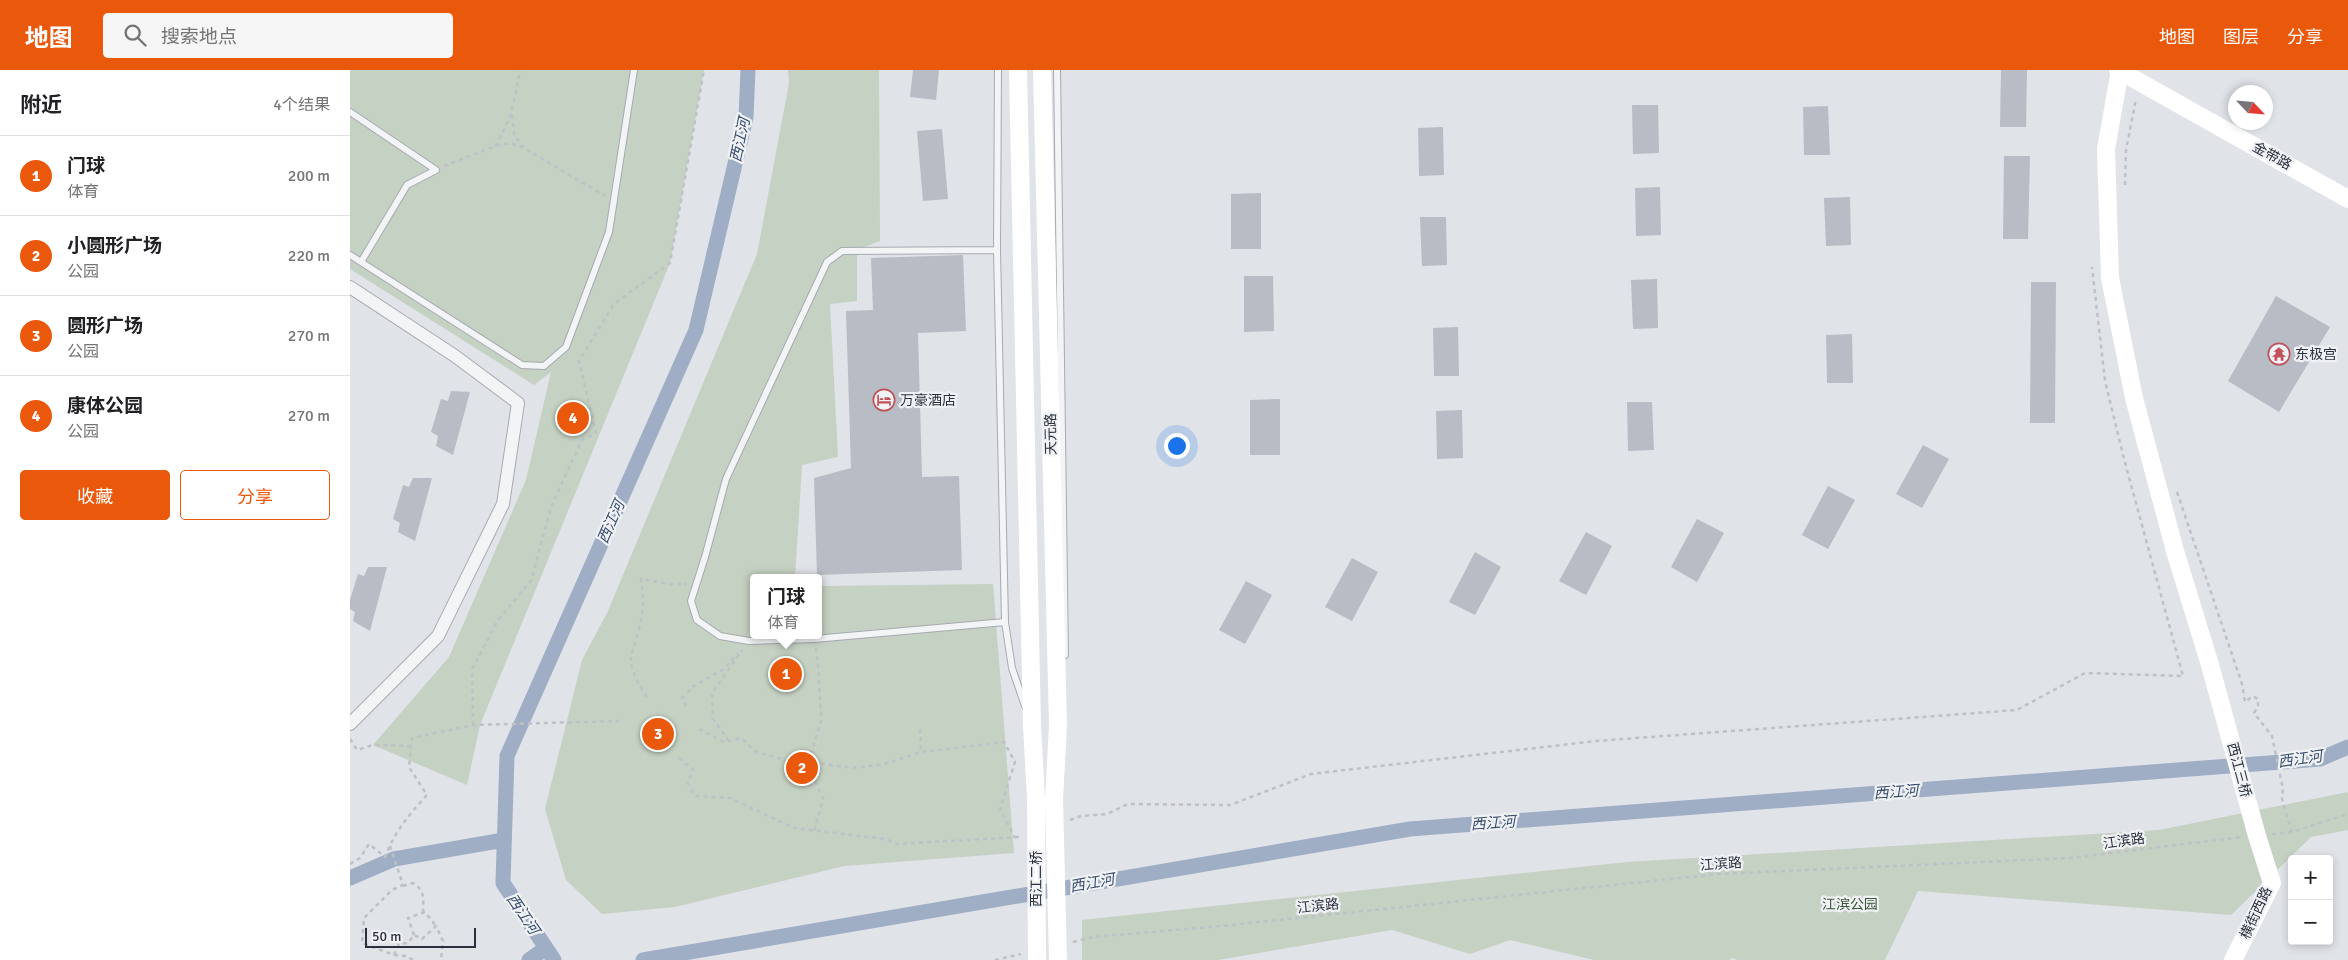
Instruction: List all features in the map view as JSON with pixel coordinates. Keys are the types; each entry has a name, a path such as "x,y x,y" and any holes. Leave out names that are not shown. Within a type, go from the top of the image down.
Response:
{"main road":[{"name":"天元路","path":"1018,70 1032,726 1036,798"},
{"name":"天元路","path":"1042,70 1058,726 1054,799"},
{"name":"金带路","path":"2119,70 2348,199"},
{"name":"西江三桥","path":"2119,70 2106,149 2110,278 2134,398 2175,551 2257,836"},
{"name":"西江二桥","path":"1036,798 1036,960"},
{"name":"西江二桥","path":"1054,799 1058,960"},
{"name":"横街西路","path":"2234,960 2272,882 2257,836"}],"street":[{"path":"350,287 455,356 518,403 502,504 438,636 350,724"}],"lane":[{"path":"350,255 522,365 544,366 566,347 609,232 634,70"},
{"path":"998,70 997,250 1005,622 1012,668 1032,726"},
{"path":"1057,70 1065,659"},
{"path":"350,112 436,170 407,185 361,262"},
{"path":"814,639 749,641 720,636 697,620 691,601 706,557 726,479 827,262 842,251 997,250"},
{"path":"822,638 1005,622"},
{"path":"1058,726 1064,678"}],"path":[{"path":"495,146 506,129 512,113 520,70"},
{"path":"473,726 472,669 498,620 531,581 551,507 582,440 596,433 579,361 614,304 670,263 704,70"},
{"path":"2125,187 2126,150 2140,82"},
{"path":"512,113 514,134 524,148"},
{"path":"436,170 495,146 510,143 524,148 614,201"},
{"path":"2177,492 2245,702 2253,696 2258,699 2258,707 2254,713 2272,736 2283,790 2282,799 2292,832"},
{"path":"647,697 635,678 630,656 642,614 641,579 670,584 686,583 695,589"},
{"path":"814,639 819,677 820,720 809,762 854,768 885,764 921,752 1004,742 1016,762 1000,809 1015,838"},
{"path":"686,706 682,698 694,686 724,669 749,641"},
{"path":"730,741 713,719 712,693 749,641"},
{"path":"1064,822 1081,816 1107,814 1128,804 1230,805 1311,774 1596,740 2017,710 2085,673 2183,676"},
{"path":"350,864 360,858 369,844 385,857 390,844 412,811 427,795 409,767 412,738 480,725 619,721"},
{"path":"699,729 724,742 741,738 757,752 792,762"},
{"path":"920,730 921,752"},
{"path":"350,739 357,750 373,744 411,746"},
{"path":"679,758 693,769 688,783 695,796 730,798 794,828 886,839 896,844 1023,836"},
{"path":"812,774 823,799 814,831"},
{"name":"江滨路","path":"1093,937 1220,926 1718,874 2070,858 2216,838 2292,832 2348,814"},
{"path":"390,844 403,885 392,890 364,918 362,943 406,956 413,960"},
{"path":"392,890 413,883 419,886 424,893 423,913"},
{"path":"414,936 408,918 425,912 436,926 443,941 441,960"},
{"path":"414,936 422,939 436,926"},
{"path":"394,954 399,944 408,943 414,936"}],"green space":[{"path":"350,70 704,70 670,263 480,725 467,785 373,745 449,657 526,480 551,372 534,385 350,269"},
{"path":"788,70 879,70 880,241 857,250 857,301 830,304 838,457 802,465 795,574 750,574 750,639 822,639 822,586 993,584 1014,853 844,866 675,907 602,914 566,880 545,809 582,660 608,611 757,254 789,83"},
{"name":"江滨公园","path":"2348,792 2348,830 2311,837 2293,855 2288,855 2288,859 2231,915 1918,891 1885,960 1738,960 1732,958 1729,960 1594,960 1510,940 1470,954 1392,930 1218,960 1082,960 1082,920 1627,862 2159,830"}],"building":[{"path":"913,70 939,70 936,100 910,97"},
{"path":"2001,70 2027,70 2026,127 2000,127"},
{"path":"1632,105 1658,105 1659,153 1633,154"},
{"path":"1828,106 1830,155 1804,155 1803,107"},
{"path":"1443,127 1444,175 1419,176 1418,128"},
{"path":"942,129 948,199 923,201 917,131"},
{"path":"2004,156 2030,156 2028,239 2003,239"},
{"path":"1660,187 1661,235 1636,236 1635,188"},
{"path":"1261,193 1261,249 1231,249 1231,194"},
{"path":"1850,197 1851,245 1826,246 1824,198"},
{"path":"1420,217 1446,217 1447,265 1422,266"},
{"name":"万豪酒店","path":"963,255 966,331 918,333 922,477 959,476 962,570 817,574 814,478 851,468 846,311 873,310 871,258"},
{"path":"1244,276 1273,276 1274,331 1244,332"},
{"path":"1657,279 1658,328 1633,329 1631,280"},
{"path":"2031,282 2056,282 2055,423 2030,423"},
{"name":"东极宫","path":"2276,296 2330,327 2279,412 2228,381"},
{"path":"1458,327 1459,376 1434,376 1433,328"},
{"path":"1852,334 1853,383 1827,383 1826,335"},
{"path":"451,391 470,392 453,455 436,446 438,436 431,432 441,399 448,401"},
{"path":"1280,399 1280,455 1250,455 1250,400"},
{"path":"1627,402 1652,402 1654,450 1628,451"},
{"path":"1462,410 1463,458 1437,459 1436,411"},
{"path":"1923,445 1949,459 1922,508 1896,494"},
{"path":"413,478 432,478 415,541 398,532 400,523 393,519 403,485 409,487"},
{"path":"1828,486 1855,500 1828,549 1802,535"},
{"path":"1697,519 1724,533 1697,582 1671,567"},
{"path":"1586,532 1612,546 1586,595 1559,581"},
{"path":"1475,552 1501,567 1475,615 1449,602"},
{"path":"1352,558 1378,572 1352,621 1325,607"},
{"path":"368,567 387,567 370,631 353,621 355,612 350,609 350,600 358,574 364,576"},
{"path":"1246,581 1272,595 1245,644 1219,630"}],"waterway":[{"name":"西江河","path":"554,960 503,883 507,756 696,330 746,117 748,70"},
{"name":"西江河","path":"643,960 1410,829 2320,759 2348,747"},
{"path":"350,878 394,859 504,840"},
{"path":"529,960 546,948"}],"place":[{"name":"东极宫","path":"2279,354"},
{"name":"万豪酒店","path":"884,400"},
{"name":"康体公园","path":"573,418"},
{"name":"门球","path":"786,674"},
{"name":"圆形广场","path":"658,734"},
{"name":"小圆形广场","path":"802,768"}]}
